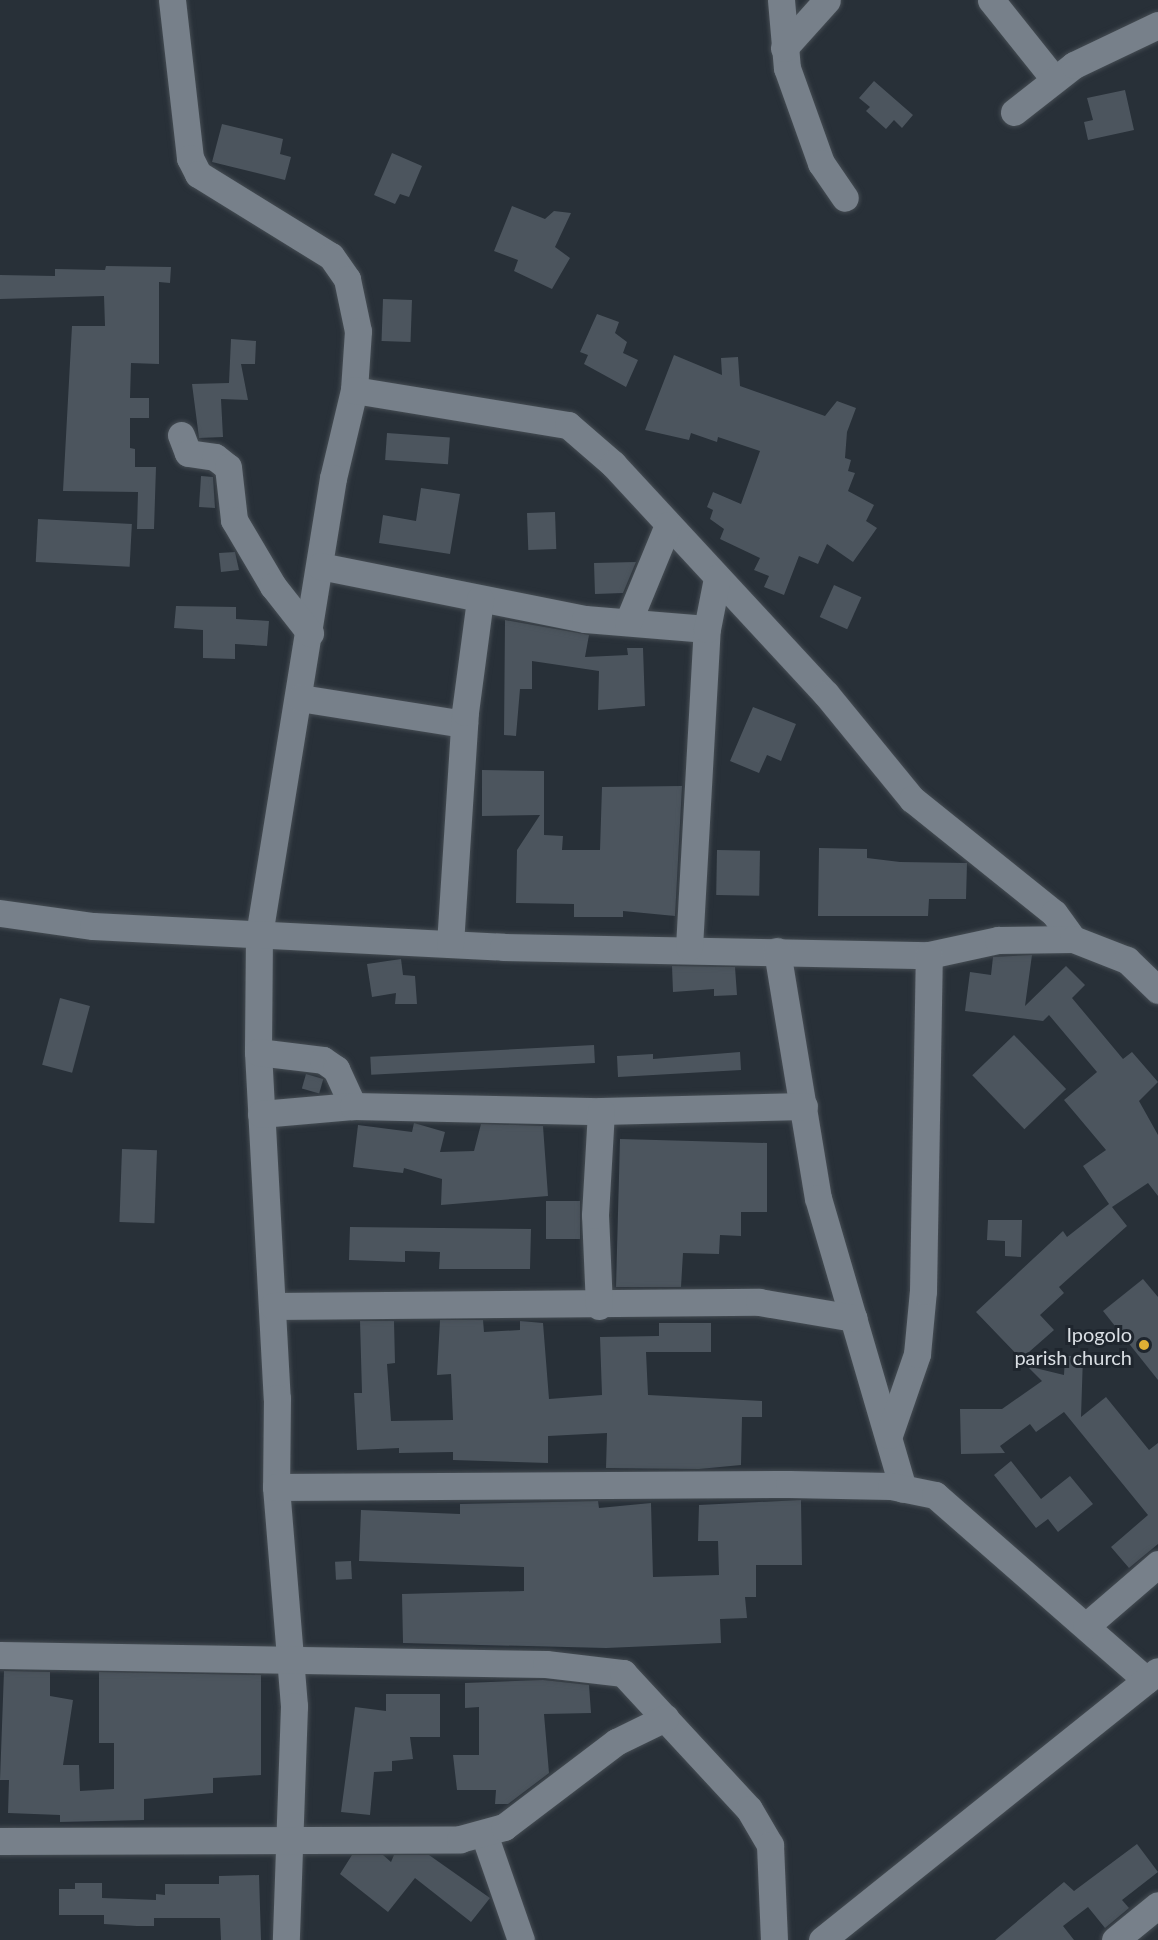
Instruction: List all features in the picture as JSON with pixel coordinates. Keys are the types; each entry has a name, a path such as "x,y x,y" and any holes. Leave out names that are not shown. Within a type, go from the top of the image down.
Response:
{"street":[{"path":"172,0 190,158 213,185 315,244 347,279 358,331 354,390 320,566 260,934 258,1052 273,1306 276,1487 294,1706 286,1940"},
{"path":"781,0 784,48 821,162 845,198"},
{"path":"784,48 827,0"},
{"path":"991,0 1054,79"},
{"path":"1014,112 1054,79 1158,25"},
{"path":"354,390 568,425 613,464 826,694 912,799 1054,914 1073,939"},
{"path":"181,435 188,453 215,457 228,467 234,519 273,586 310,633"},
{"path":"628,622 668,525"},
{"path":"320,566 480,599 628,622 708,629"},
{"path":"689,947 708,629 717,578"},
{"path":"450,944 464,724 480,599"},
{"path":"300,698 464,724"},
{"path":"0,913 93,926 450,944 689,947 929,954 998,940 1073,939 1127,960 1158,990"},
{"path":"777,951 818,1198 903,1489"},
{"path":"888,1435 917,1353 923,1292 929,954"},
{"path":"258,1052 322,1060 336,1069 353,1106"},
{"path":"261,1114 353,1106 601,1111 804,1106"},
{"path":"598,1306 595,1215 601,1111"},
{"path":"273,1306 598,1306 759,1302 854,1318"},
{"path":"276,1487 789,1484 903,1489 934,1495 951,1507 1086,1626 1152,1676 822,1940"},
{"path":"1086,1626 1158,1564"},
{"path":"0,1655 290,1657 608,1670 639,1686 665,1718 749,1809 770,1845 774,1940"},
{"path":"0,1841 288,1842 484,1834 519,1818 616,1742 665,1718"},
{"path":"484,1834 521,1940"},
{"path":"1115,1940 1158,1905"}],"building":[{"path":"874,81 913,115 902,128 894,120 886,129 866,111 870,107 859,98"},
{"path":"1125,90 1134,130 1088,140 1084,122 1093,120 1087,98"},
{"path":"222,124 283,139 280,154 291,157 285,180 212,162"},
{"path":"392,153 422,166 409,197 400,194 395,204 374,195"},
{"path":"512,206 545,219 554,211 571,213 555,247 570,258 552,289 514,271 518,260 494,251"},
{"path":"106,266 171,267 170,283 159,282 159,364 131,363 130,398 149,398 149,418 130,418 130,448 135,449 135,467 156,467 154,529 137,529 138,492 63,491 72,326 105,326 104,296 0,299 0,275 55,276 55,269 105,270"},
{"path":"383,299 412,300 411,342 382,341"},
{"path":"597,314 619,322 615,333 627,342 623,353 638,360 626,387 584,364 588,355 580,352"},
{"path":"231,339 256,341 255,364 241,364 248,400 221,399 223,437 199,438 192,384 229,383"},
{"path":"674,355 722,375 721,358 738,357 740,386 825,416 837,401 856,408 847,432 845,458 851,460 848,471 855,473 848,491 874,505 866,521 877,528 853,562 827,544 818,564 799,556 784,595 764,587 769,576 754,570 760,558 720,539 724,529 710,519 713,510 707,507 713,492 741,504 760,451 718,437 717,442 691,433 689,440 645,430"},
{"path":"387,433 450,437 448,464 385,460"},
{"path":"201,476 213,477 215,508 199,507"},
{"path":"421,488 460,494 450,554 379,543 383,515 416,521"},
{"path":"555,512 556,549 528,550 527,513"},
{"path":"38,519 132,524 130,567 36,562"},
{"path":"235,552 239,570 221,572 219,553"},
{"path":"636,562 623,593 595,594 594,563"},
{"path":"834,585 861,597 847,629 820,617"},
{"path":"176,606 236,607 236,619 269,621 267,646 235,644 235,659 203,658 203,630 174,628"},
{"path":"505,620 589,635 585,657 628,655 627,648 643,648 645,706 598,710 599,671 532,661 532,689 520,689 516,736 504,735"},
{"path":"753,707 796,724 781,761 767,755 759,773 730,761"},
{"path":"482,770 544,771 544,835 563,836 562,850 600,850 602,787 682,786 675,916 623,911 623,917 574,917 574,904 516,903 517,850 540,815 482,816"},
{"path":"819,848 867,849 867,858 900,862 967,863 966,899 929,899 928,916 818,916"},
{"path":"717,850 760,851 759,896 716,895"},
{"path":"1032,955 1025,1006 1066,966 1085,985 1072,998 1123,1059 1132,1052 1158,1082 1139,1101 1158,1135 1158,1196 1148,1183 1112,1207 1127,1226 1059,1287 1064,1293 1040,1315 1054,1330 1021,1359 976,1312 1063,1231 1067,1237 1109,1204 1083,1166 1106,1150 1064,1100 1097,1072 1049,1015 1043,1021 965,1011 970,972 991,975 993,957"},
{"path":"401,959 403,975 415,976 417,1004 395,1004 396,993 372,997 367,964"},
{"path":"672,966 735,967 737,995 714,996 714,989 673,992"},
{"path":"60,998 90,1006 72,1073 42,1065"},
{"path":"1014,1035 1066,1089 1024,1129 972,1075"},
{"path":"594,1045 595,1063 371,1075 370,1057"},
{"path":"740,1052 741,1070 618,1077 617,1056 653,1054 653,1059"},
{"path":"306,1074 323,1079 319,1093 302,1088"},
{"path":"414,1123 445,1132 440,1152 474,1151 481,1124 543,1126 548,1196 441,1205 442,1179 404,1168 403,1173 353,1167 358,1125 412,1132"},
{"path":"620,1139 767,1143 767,1212 741,1212 741,1236 720,1235 719,1254 683,1253 681,1287 616,1287"},
{"path":"122,1149 157,1150 154,1223 119,1222"},
{"path":"546,1201 580,1201 580,1239 546,1239"},
{"path":"988,1220 1022,1220 1021,1257 1005,1256 1005,1241 987,1240"},
{"path":"350,1227 531,1229 530,1269 439,1269 440,1252 405,1251 405,1262 349,1260"},
{"name":"Ipogolo parish church","path":"1143,1279 1158,1297 1158,1380 1103,1311"},
{"path":"440,1320 483,1320 484,1332 520,1330 520,1321 543,1323 549,1399 602,1395 600,1337 659,1336 659,1323 711,1323 711,1352 646,1352 648,1395 762,1401 762,1417 742,1417 741,1465 699,1469 606,1468 607,1433 548,1436 548,1463 453,1460 453,1452 399,1453 399,1448 357,1450 354,1393 362,1393 360,1321 394,1321 395,1363 387,1364 391,1421 453,1420 451,1374 437,1375"},
{"path":"1065,1356 1083,1356 1081,1417 1106,1397 1149,1450 1158,1443 1158,1544 1129,1568 1111,1547 1148,1515 1064,1412 1036,1432 1030,1424 1000,1446 1005,1453 961,1454 960,1409 1002,1409 1042,1381 1027,1366 1064,1375"},
{"path":"1011,1461 1041,1499 1070,1476 1093,1504 1058,1532 1048,1519 1036,1528 994,1475"},
{"path":"801,1500 802,1565 756,1565 756,1597 745,1597 747,1618 720,1619 721,1643 606,1648 403,1643 402,1594 524,1591 524,1567 359,1561 361,1510 460,1514 460,1504 598,1501 599,1508 651,1503 653,1577 719,1575 718,1541 698,1541 699,1505"},
{"path":"351,1561 352,1579 336,1580 335,1562"},
{"path":"4,1671 50,1672 50,1696 73,1700 63,1765 79,1765 80,1791 114,1789 114,1743 99,1743 99,1672 261,1675 261,1775 213,1778 213,1793 144,1799 144,1820 60,1822 60,1815 8,1813 9,1780 0,1780"},
{"path":"543,1680 589,1685 591,1713 544,1714 549,1773 508,1804 495,1804 496,1790 457,1790 453,1755 479,1755 479,1707 465,1708 465,1683"},
{"path":"386,1694 440,1694 440,1737 410,1737 413,1759 392,1761 392,1771 374,1772 370,1815 341,1812 355,1707 386,1711"},
{"path":"1137,1844 1158,1872 1122,1900 1129,1908 1105,1928 1088,1907 1063,1926 1074,1940 995,1940 1064,1882 1074,1891"},
{"path":"352,1855 383,1855 391,1862 394,1855 429,1855 490,1898 471,1922 415,1878 388,1912 340,1874"},
{"path":"259,1875 261,1940 221,1940 220,1918 154,1918 154,1926 137,1926 104,1924 104,1915 59,1915 59,1889 75,1889 75,1883 102,1883 102,1898 156,1900 156,1894 165,1895 165,1884 219,1884 219,1876"}],"place":[{"name":"Ipogolo parish church","path":"1144,1345"}]}
